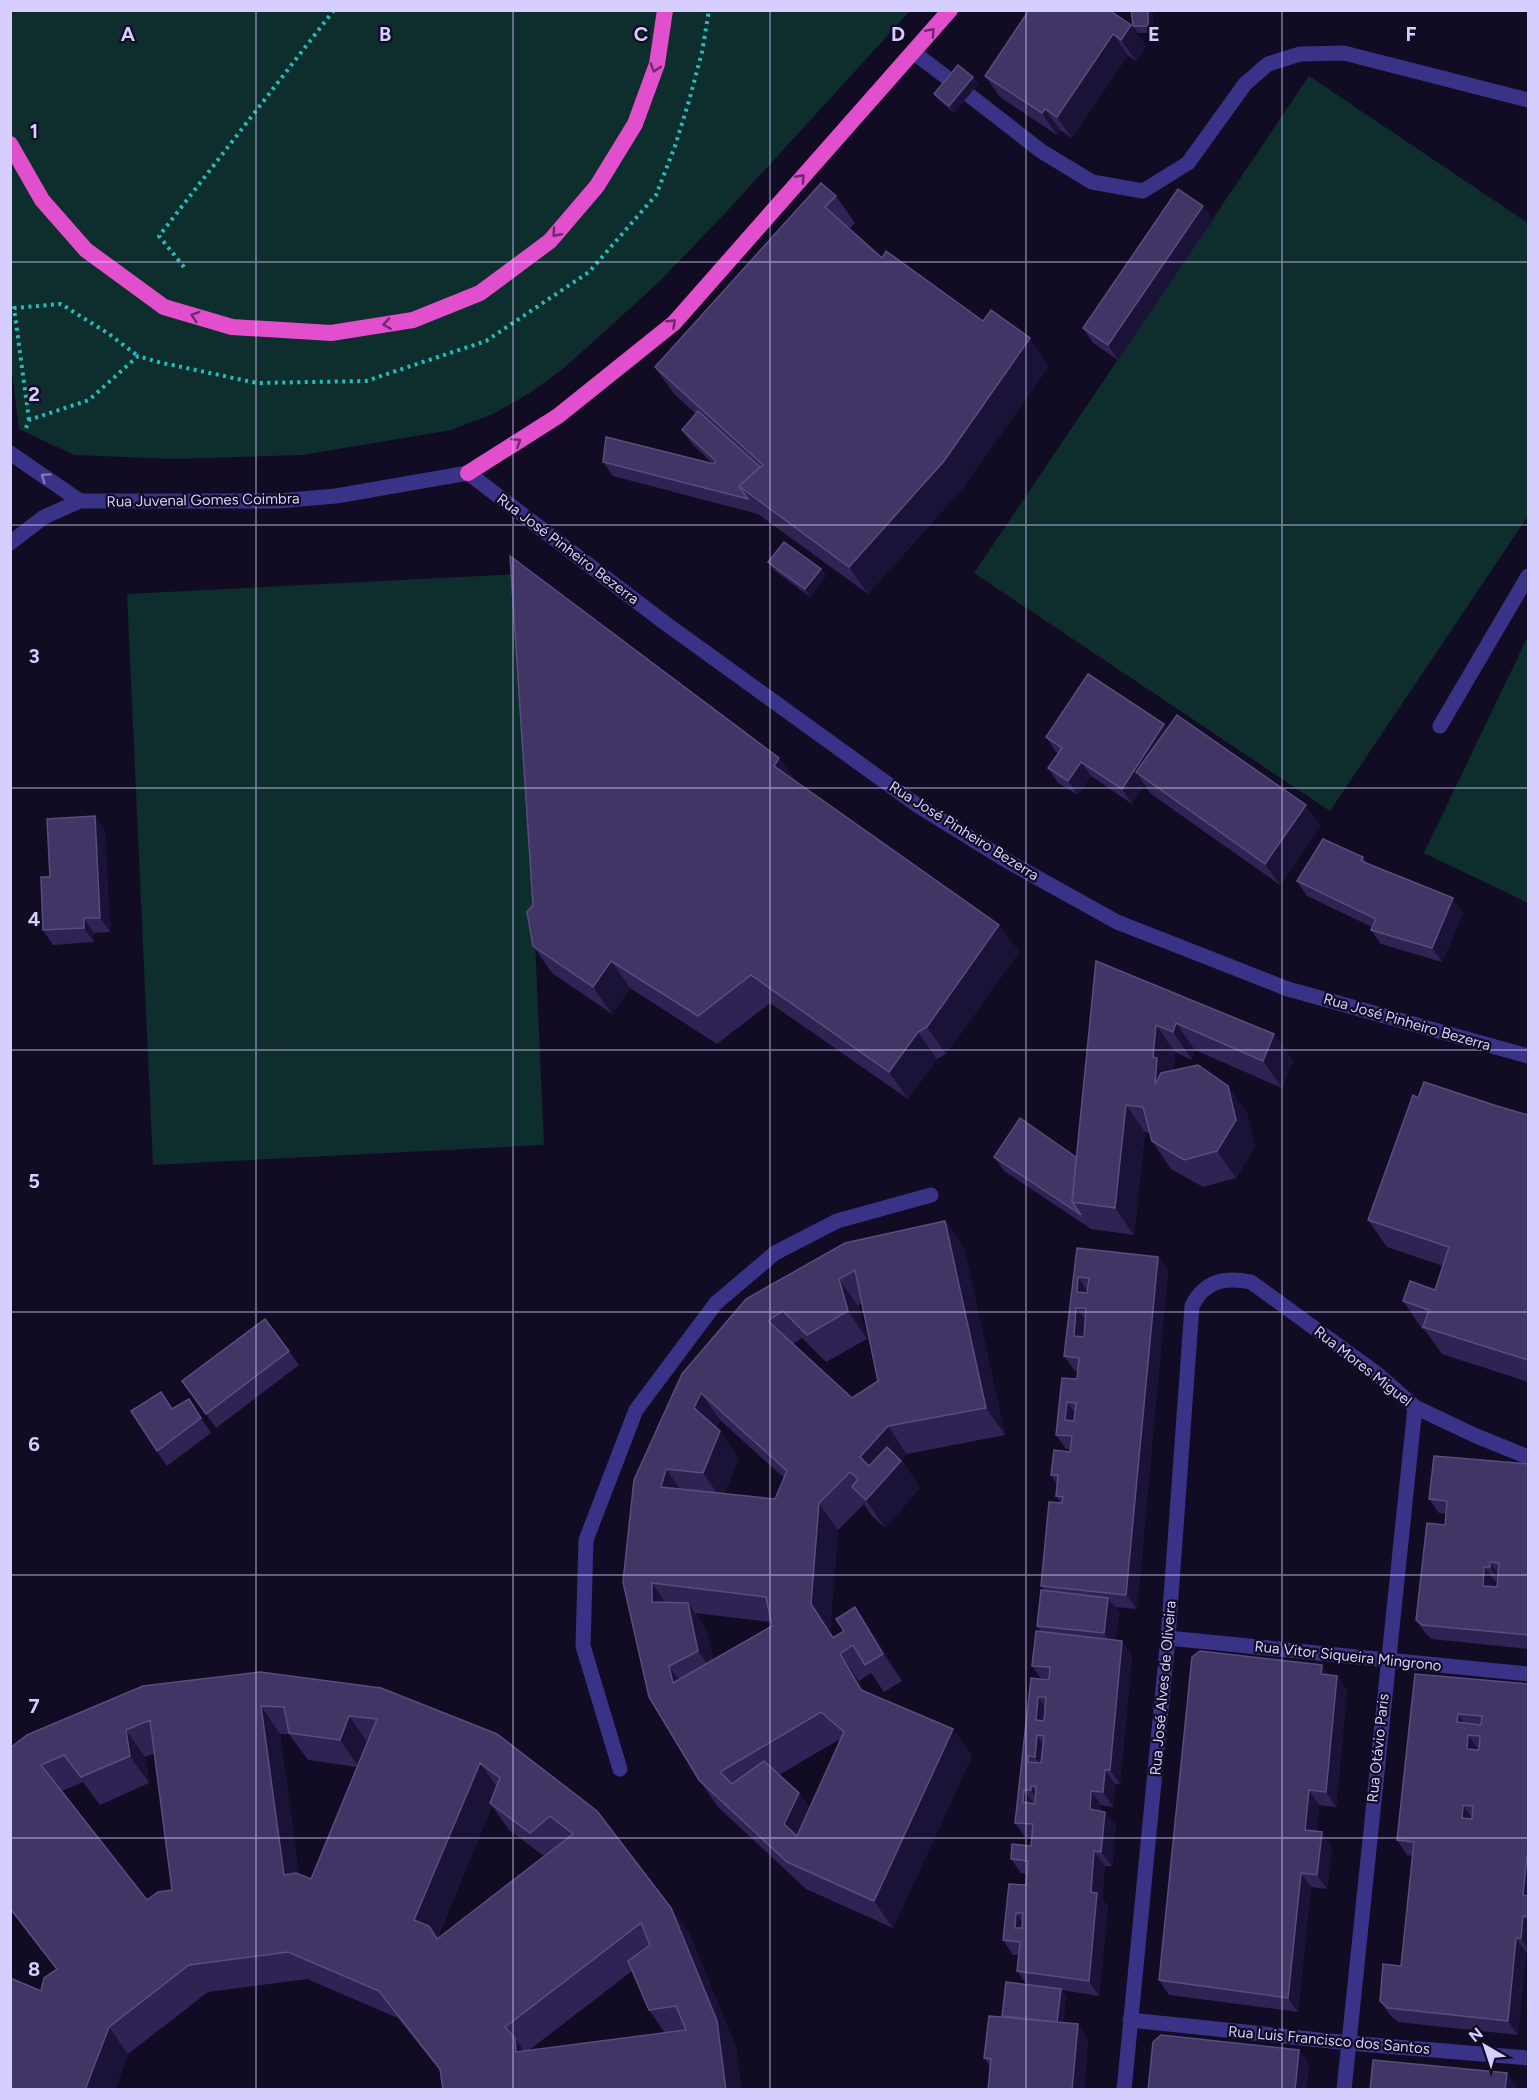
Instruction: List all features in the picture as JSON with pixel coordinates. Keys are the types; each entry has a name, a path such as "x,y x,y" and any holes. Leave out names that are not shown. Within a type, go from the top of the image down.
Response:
{"highway":[{"path":"10,144 42,200 87,250 164,307 231,327 331,333 413,320 480,293 550,241 597,186 635,123 657,64 665,10"},
{"path":"468,473 558,416 674,323 950,10"}],"street":[{"path":"913,52 954,83"},
{"path":"969,95 1041,151 1092,182 1143,191 1188,163 1245,84 1268,64 1300,54 1344,53 1528,100"},
{"path":"10,453 80,501"},
{"name":"Rua Juvenal Gomes Coimbra","path":"10,543 44,517 80,501 277,501 348,494 468,473"},
{"name":"Rua José Pinheiro Bezerra","path":"468,473 665,623 917,805 1009,862 1118,922 1288,989 1528,1056"},
{"path":"1440,726 1528,576"},
{"path":"620,1770 583,1646 586,1540 636,1410 716,1303 775,1253 837,1221 931,1195"},
{"name":"Rua Mores Miguel","path":"1203,1289 1219,1281 1237,1279 1251,1282 1376,1372 1415,1407 1474,1435 1528,1456"},
{"name":"Rua José Alves de Oliveira","path":"1124,2090 1168,1638 1192,1306 1203,1289"},
{"name":"Rua Otávio Paris","path":"1344,2090 1415,1407"},
{"name":"Rua Vitor Siqueira Mingrono","path":"1168,1638 1528,1674"},
{"name":"Rua Luis Francisco dos Santos","path":"1130,2020 1349,2043 1528,2058"}],"path":[{"path":"184,267 159,236 334,10"},
{"path":"29,420 14,308 61,304 138,356"}],"green space":[{"path":"10,11 910,11 659,282 564,368 530,393 493,414 451,430 302,455 174,459 74,455 19,429 10,357"},
{"path":"1309,76 1528,223 1528,516 1330,811 974,573"},
{"path":"519,574 544,1145 153,1165 127,594"},
{"path":"1528,636 1528,903 1424,853"}],"building":[{"path":"1029,10 1109,10 1131,25 1121,40 1113,34 1057,117 1045,109 1042,113 985,76"},
{"path":"1131,10 1148,10 1148,26 1133,26"},
{"path":"958,65 973,77 949,106 934,94"},
{"path":"821,183 836,196 825,207 882,258 886,251 983,321 991,310 1030,338 944,461 849,567 739,486 763,465 655,367"},
{"path":"1178,189 1203,206 1108,345 1083,328"},
{"path":"698,411 760,467 739,486 748,499 603,462 606,437 714,464 716,461 682,430"},
{"path":"784,542 821,569 805,589 768,562"},
{"path":"510,556 779,758 774,766 999,925 927,1027 918,1032 889,1072 751,975 698,1016 611,961 593,987 533,946 527,912 533,905"},
{"path":"1088,674 1164,724 1122,789 1081,762 1068,781 1048,768 1062,748 1046,737"},
{"path":"1177,715 1306,805 1265,864 1136,772"},
{"path":"95,816 100,918 84,918 84,928 43,930 41,877 50,877 47,819"},
{"path":"1323,839 1363,857 1361,861 1453,898 1432,948 1371,930 1376,919 1297,881"},
{"path":"1096,961 1274,1034 1263,1061 1176,1023 1173,1032 1156,1025 1153,1057 1157,1058 1155,1085 1161,1073 1198,1065 1228,1086 1236,1120 1217,1151 1184,1160 1152,1141 1143,1107 1126,1105 1115,1208 1072,1202"},
{"path":"1424,1082 1528,1115 1528,1360 1423,1327 1429,1310 1403,1301 1410,1281 1435,1290 1449,1247 1368,1220 1413,1095 1418,1098"},
{"path":"1020,1118 1076,1157 1072,1202 1081,1215 994,1157"},
{"path":"945,1221 986,1408 888,1426 860,1457 869,1466 887,1447 901,1461 866,1500 852,1487 858,1479 850,1472 819,1503 811,1604 833,1638 844,1631 836,1619 855,1607 883,1654 865,1665 853,1645 840,1654 861,1690 953,1729 874,1901 787,1862 699,1780 649,1697 623,1582 634,1480 682,1374 746,1299 845,1243","holes":["855,1270 878,1381 852,1398 768,1321 783,1311 807,1335 848,1311 839,1279","701,1393 787,1471 775,1499 661,1487 666,1469 703,1473 720,1431 694,1408","652,1583 766,1597 772,1626 673,1683 669,1666 698,1651 688,1603 652,1602","821,1712 844,1732 797,1836 784,1824 799,1793 764,1761 732,1784 720,1772"]},
{"path":"1077,1248 1158,1257 1126,1595 1041,1586 1049,1502 1062,1503 1063,1497 1056,1496 1058,1475 1051,1475 1054,1450 1070,1452 1072,1436 1056,1435 1062,1378 1077,1379 1079,1358 1064,1356","holes":["1078,1277 1089,1278 1087,1293 1077,1292","1076,1308 1086,1308 1084,1337 1074,1336","1067,1402 1076,1403 1074,1421 1065,1420"]},
{"path":"265,1319 289,1351 206,1414 182,1381"},
{"path":"161,1392 172,1409 189,1399 201,1418 157,1451 131,1411"},
{"path":"1434,1456 1528,1464 1528,1635 1422,1625 1416,1620 1427,1523 1445,1525 1447,1501 1429,1499","holes":["1490,1562 1499,1563 1497,1587 1483,1586 1484,1567 1490,1567"]},
{"path":"1041,1590 1108,1598 1104,1633 1037,1626"},
{"path":"1036,1631 1122,1641 1110,1770 1105,1770 1103,1792 1091,1791 1090,1809 1105,1812 1101,1852 1094,1851 1091,1892 1097,1893 1089,1981 1017,1971 1020,1942 1003,1940 1009,1884 1026,1885 1028,1861 1011,1859 1012,1844 1031,1846 1033,1824 1015,1823 1031,1678 1049,1680 1050,1667 1032,1666","holes":["1038,1697 1046,1697 1044,1721 1036,1720","1037,1735 1044,1736 1041,1763 1028,1762 1028,1756 1035,1757","1031,1786 1036,1786 1035,1804 1023,1802 1024,1790 1031,1790","1016,1913 1023,1913 1022,1928 1015,1928"]},
{"path":"1200,1651 1322,1665 1321,1674 1337,1676 1326,1792 1309,1790 1305,1830 1322,1832 1317,1875 1301,1873 1288,1998 1159,1980 1192,1657"},
{"path":"260,1672 381,1688 497,1734 597,1811 671,1908 717,2021 726,2090 443,2090 440,2069 379,1991 288,1952 189,1965 109,2027 85,2090 10,2090 10,1978 41,1991 44,1978 57,1969 10,1908 10,1748 27,1735 143,1686","holes":["261,1706 284,1707 289,1733 340,1740 349,1716 377,1719 311,1879 296,1873 284,1875","150,1720 172,1890 158,1892 147,1900 41,1765 64,1755 81,1777 130,1756 126,1730","480,1763 500,1778 490,1803 530,1833 550,1816 573,1834 437,1939 429,1926 414,1920","641,1923 650,1945 628,1961 649,2010 676,2006 686,2030 516,2052 515,2038 505,2027"]},
{"path":"1415,1674 1528,1684 1528,1855 1523,1895 1528,1896 1528,1917 1523,1916 1521,1938 1516,1938 1508,2021 1388,2008 1380,2001 1383,1964 1401,1966 1414,1842 1397,1840","holes":["1458,1714 1482,1716 1481,1725 1457,1722","1468,1735 1480,1736 1479,1750 1467,1749","1463,1805 1473,1806 1472,1819 1462,1818"]},
{"path":"1006,1982 1061,1989 1057,2022 1002,2016"},
{"path":"989,2016 1078,2024 1072,2090 988,2090 991,2059 984,2058"},
{"path":"1161,2035 1299,2050 1295,2090 1148,2090 1153,2042"},
{"path":"1373,2060 1507,2073 1505,2090 1370,2090"}]}
